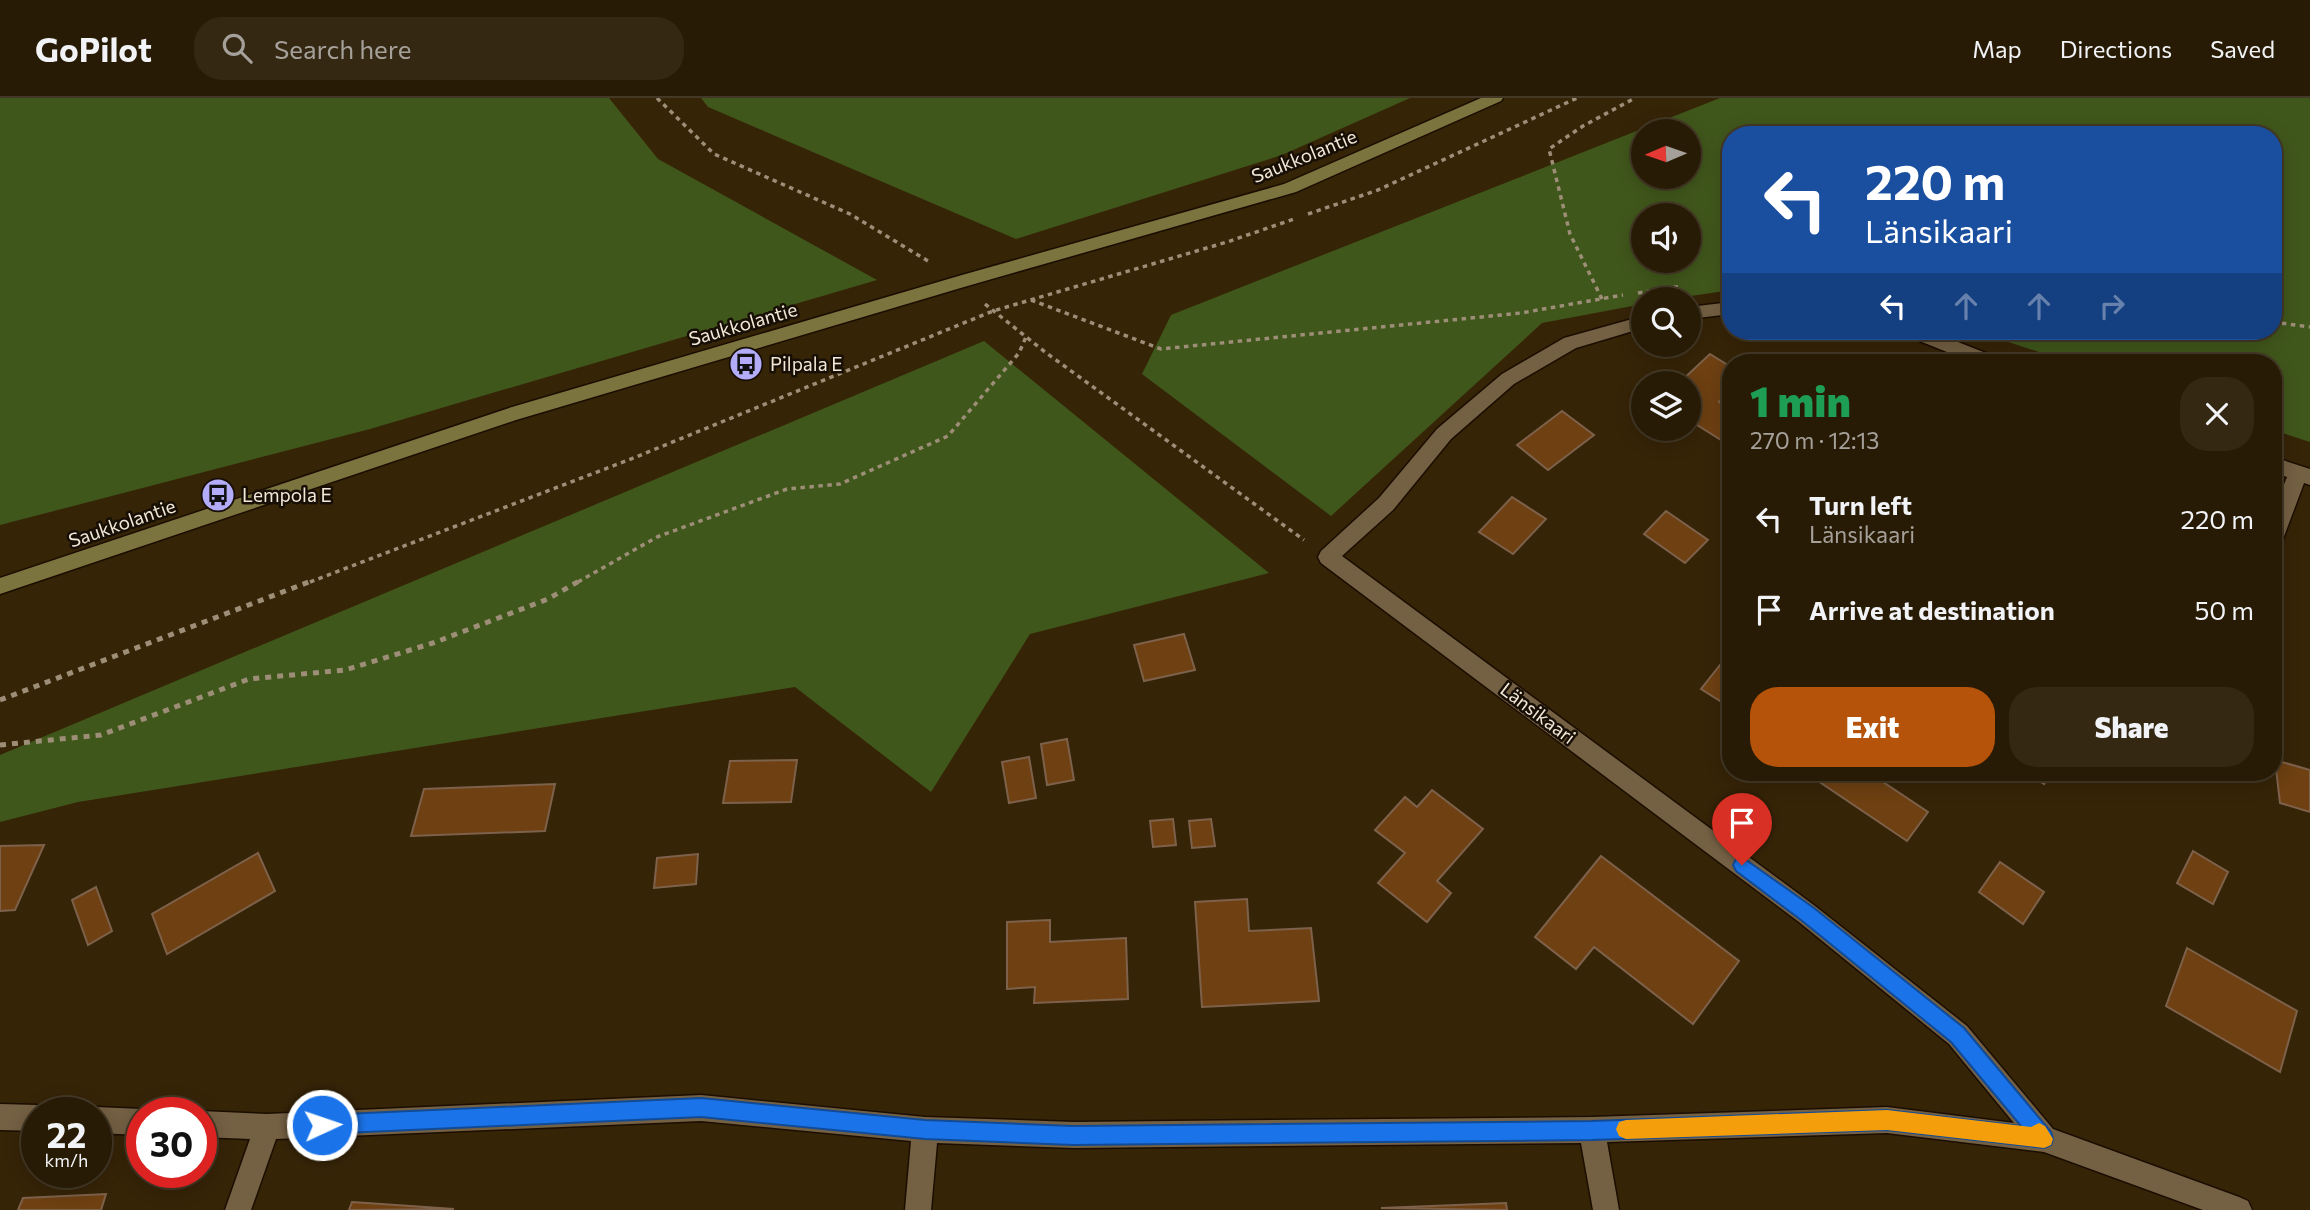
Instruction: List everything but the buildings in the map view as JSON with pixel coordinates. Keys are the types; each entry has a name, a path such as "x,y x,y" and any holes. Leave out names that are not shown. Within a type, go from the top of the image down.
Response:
{"street":[{"name":"Saukkolantie","path":"0,586 512,414 962,281 1290,188 1494,98"},
{"path":"1701,312 1722,309"},
{"path":"1328,557 1386,504 1444,433 1508,379 1570,343 1631,325"},
{"path":"1935,340 1970,354"},
{"path":"2282,467 2304,475 2282,520"},
{"name":"Länsikaari","path":"1328,557 1807,914 1958,1035 2044,1139"},
{"path":"217,1125 267,1127 701,1108 925,1130 1073,1135 1592,1130 1887,1120 2044,1139 2239,1210"},
{"path":"0,1117 21,1118"},
{"path":"239,1210 267,1127"},
{"path":"918,1210 925,1130"},
{"path":"1592,1130 1606,1210"}],"path":[{"path":"657,98 714,154 850,214 962,281 993,311 1026,337 1328,557"},
{"path":"0,700 618,464 993,311 1227,242 1378,190 1577,98"},
{"path":"1602,299 1570,234 1549,149 1583,126 1635,98"},
{"path":"1031,300 1161,349 1521,313 1692,284"},
{"path":"2282,323 2310,327"},
{"path":"0,745 101,735 249,679 345,670 433,643 548,598 657,537 787,489 840,484 948,436 1018,353 1026,337"}],"green space":[{"path":"0,98 609,98 658,159 877,280 370,429 0,525"},
{"path":"701,98 1410,98 1282,155 1016,239 708,107"},
{"path":"1720,98 2310,98 2310,442 2282,433 2282,354 2045,354 2002,340 2282,340 2282,126 1722,126 1722,291 1701,294 1701,287 1631,287 1631,306 1542,323 1331,516 1142,374 1171,315 1631,133 1631,189 1701,189 1701,119 1667,119"},
{"path":"984,341 1269,573 1030,634 931,792 795,687 78,802 0,822 0,755"}],"slow traffic":[{"path":"1626,1129 1887,1120 2044,1139 2039,1132"}],"place":[{"name":"Pilpala E","path":"746,364"},
{"name":"Lempola E","path":"218,495"}],"route":[{"path":"322,1125 701,1108 925,1130 1073,1135 1592,1130 1887,1120 2044,1139 1958,1035 1742,865"}]}
